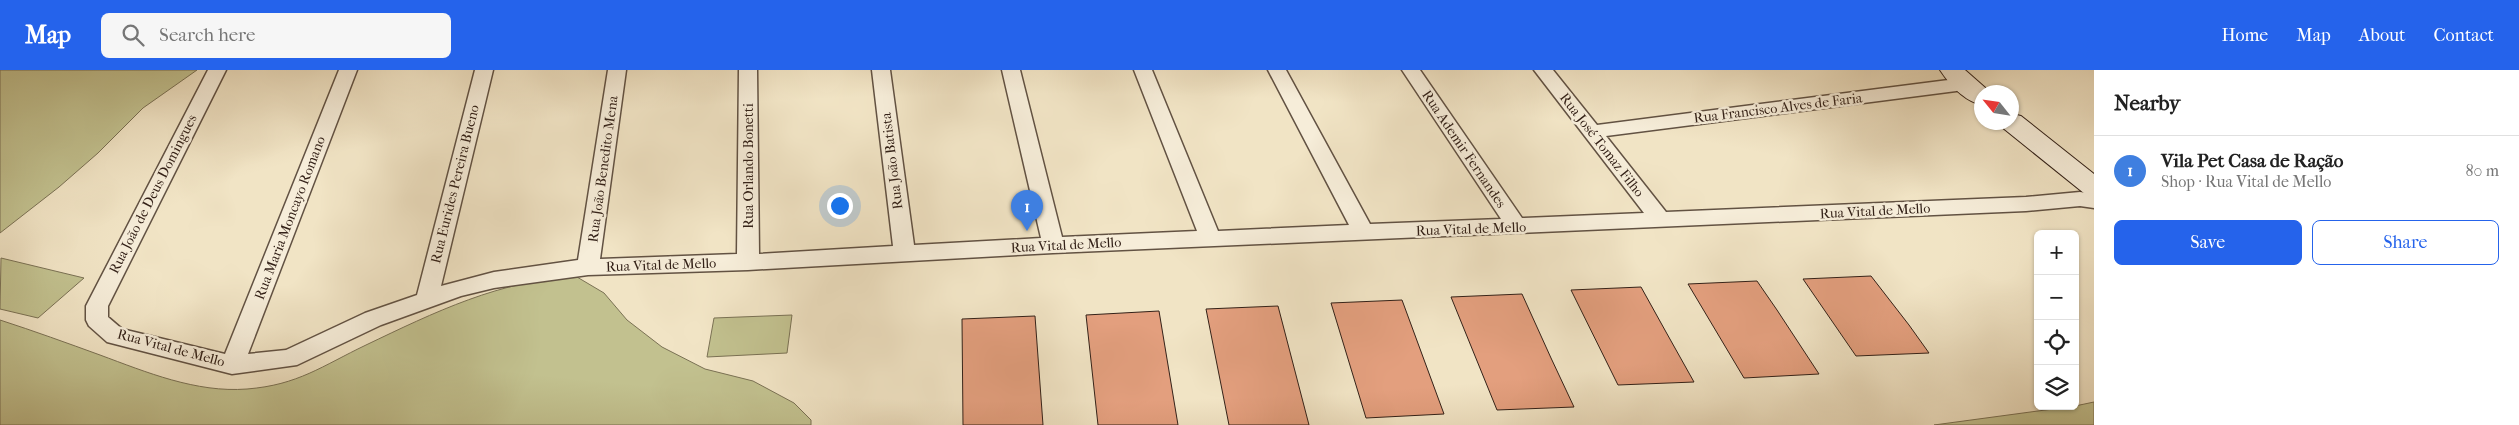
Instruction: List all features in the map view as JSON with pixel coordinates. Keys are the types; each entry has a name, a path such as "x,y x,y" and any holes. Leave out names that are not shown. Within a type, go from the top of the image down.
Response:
{"street":[{"name":"Rua João de Deus Domingues","path":"97,320 97,306 217,70"},
{"name":"Rua Maria Moncayo Romano","path":"232,365 348,70"},
{"name":"Rua Eurides Pereira Bueno","path":"427,298 484,70"},
{"name":"Rua João Benedito Mena","path":"588,267 617,70"},
{"name":"Rua Orlando Bonetti","path":"748,70 748,262"},
{"name":"Rua João Batista","path":"881,70 904,252"},
{"path":"1011,70 1053,245"},
{"path":"1143,70 1211,239"},
{"path":"1277,70 1364,233"},
{"name":"Rua Ademir Fernandes","path":"1411,70 1517,227"},
{"name":"Rua José Tomaz Filho","path":"1543,70 1661,220"},
{"name":"Rua Francisco Alves de Faria","path":"1592,132 1966,84"},
{"path":"2019,128 2094,188"},
{"path":"2061,201 2073,197 2077,193 2079,186 2077,178 2071,170"},
{"name":"Rua Vital de Mello","path":"97,320 115,336 232,365 289,359 373,319 427,298 494,280 588,267 748,262 1053,245 1517,227 2080,199 2094,201"}],"shaded area":[{"path":"0,70 197,70 143,108 98,153 59,187 0,233"},
{"path":"1,258 84,278 38,318 0,309"},
{"path":"577,277 604,293 627,320 662,347 705,369 753,381 794,403 811,420 811,425 0,425 0,320 172,380 209,388 247,389 265,387 295,379 417,321 468,300 522,284 549,279"},
{"path":"792,315 787,353 707,357 714,318"},
{"path":"2094,402 2094,425 1934,425 2045,410 2079,410 2079,405"}],"building":[{"path":"1871,276 1929,353 1856,356 1803,279"},
{"path":"1757,281 1819,374 1744,378 1688,284"},
{"path":"1641,287 1694,382 1618,385 1571,290"},
{"path":"1522,294 1574,407 1497,410 1451,297"},
{"path":"1402,300 1444,414 1366,418 1331,303"},
{"path":"1278,306 1309,425 1229,425 1206,309"},
{"path":"1159,311 1178,425 1098,425 1086,315"},
{"path":"1035,316 1043,425 963,425 962,319"}],"place":[{"name":"Vila Pet Casa de Ração","path":"1027,231"}]}
